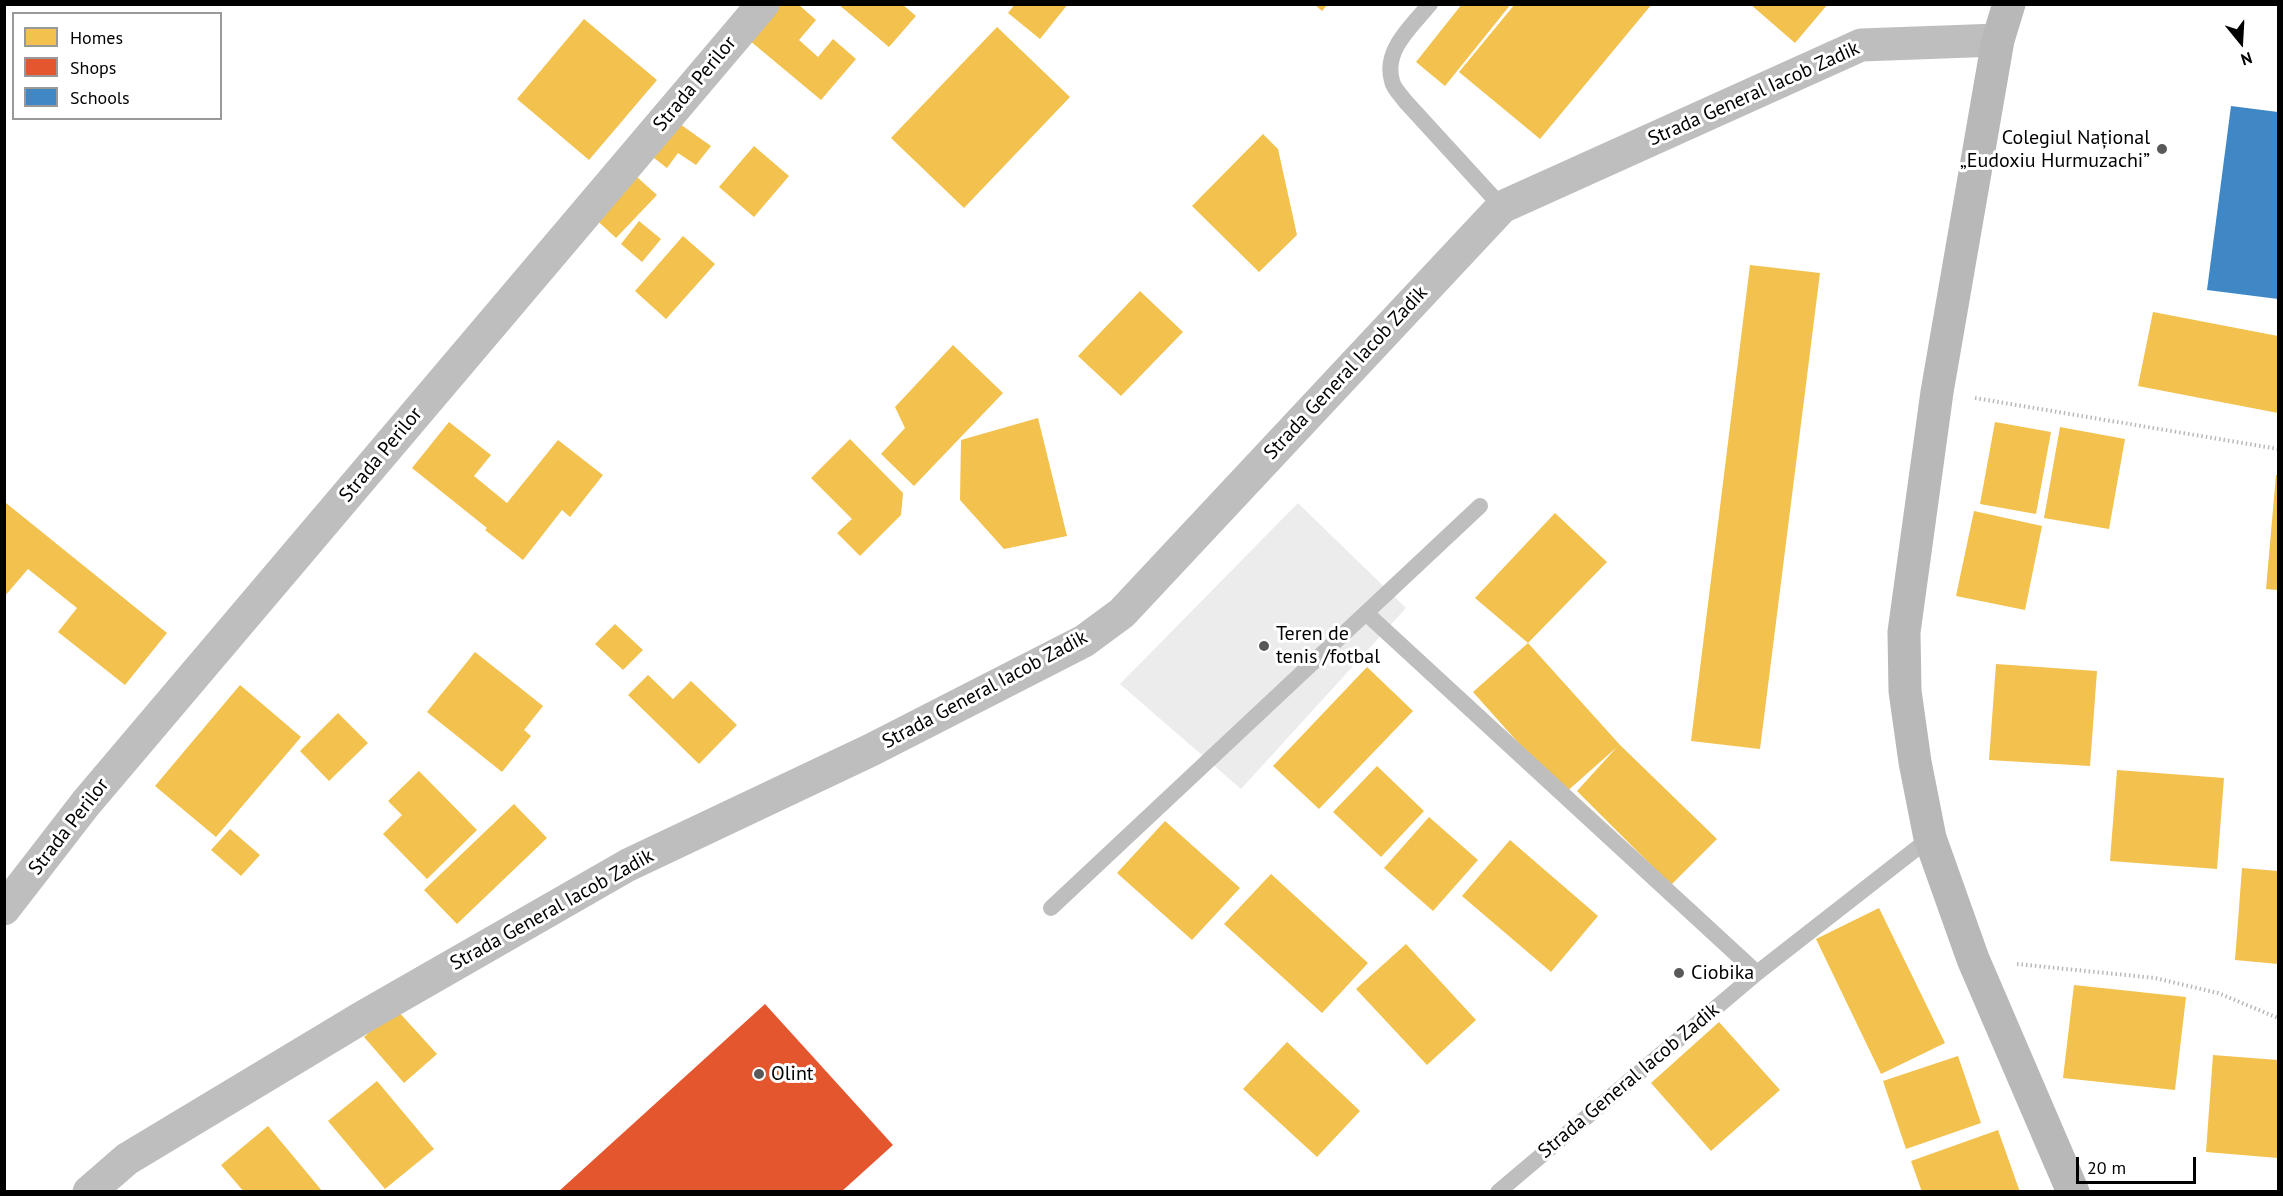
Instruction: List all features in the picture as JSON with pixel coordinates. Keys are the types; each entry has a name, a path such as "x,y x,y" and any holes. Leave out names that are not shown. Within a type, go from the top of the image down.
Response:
{"street":[{"name":"Strada Perilor","path":"4,909 86,802 763,4"},
{"path":"1998,40 1999,4"},
{"path":"2009,4 1998,40 1937,392 1904,632 1905,691 1915,762 1930,838 1973,959 2073,1191"},
{"name":"Strada General Iacob Zadik","path":"89,1191 127,1159 363,1017 628,865 871,750 1084,641 1122,613 1502,207 1861,45 1998,40"}],"lane":[{"path":"1430,4 1400,40 1390,60 1392,83 1405,101 1502,207"},
{"path":"1051,908 1480,506"},
{"path":"1366,613 1757,973"},
{"name":"Strada General Iacob Zadik","path":"1498,1191 1757,973 1930,838"}],"path":[{"path":"1937,392 2278,449"},
{"path":"1973,959 2155,978 2218,993 2278,1018"}],"shaded area":[{"name":"Teren de tenis /fotbal","path":"1298,503 1406,608 1241,789 1120,684"}],"building: Homes":[{"path":"771,4 798,4 816,20 799,40 818,57 833,39 856,59 821,100 743,35"},
{"path":"838,4 902,4 916,16 889,47"},
{"path":"1015,4 1068,4 1040,39 1008,13"},
{"path":"1314,4 1328,4 1322,11"},
{"path":"1462,4 1511,4 1445,86 1416,62"},
{"path":"1515,4 1652,4 1540,139 1459,72"},
{"path":"1750,4 1828,4 1795,43"},
{"path":"584,19 657,80 589,160 517,99"},
{"path":"997,27 1070,97 964,208 891,138"},
{"path":"670,117 711,146 696,165 678,153 667,168 645,151"},
{"path":"1263,134 1278,149 1297,235 1259,272 1192,206"},
{"path":"754,146 789,176 754,217 719,187"},
{"path":"628,169 657,195 616,238 588,212"},
{"path":"639,221 661,239 642,262 621,244"},
{"path":"683,236 715,264 666,319 635,291"},
{"path":"1750,265 1820,273 1760,749 1691,741"},
{"path":"1140,291 1183,332 1121,396 1078,356"},
{"path":"2153,312 2278,336 2278,413 2138,386"},
{"path":"953,345 1003,393 914,486 881,454 905,428 895,407"},
{"path":"1038,418 1067,536 1004,549 960,500 961,440"},
{"path":"449,422 491,455 474,476 507,503 558,440 603,475 570,517 562,510 523,560 412,468"},
{"path":"1995,422 2051,432 2036,514 1980,504"},
{"path":"2060,427 2125,439 2109,529 2044,518"},
{"path":"850,439 903,493 901,515 860,556 837,533 852,519 811,478"},
{"path":"2276,475 2278,475 2278,590 2266,589"},
{"path":"6,503 167,633 125,685 58,632 77,608 28,569 4,597 4,506"},
{"path":"1974,511 2042,526 2025,610 1956,596"},
{"path":"1555,513 1607,562 1528,643 1475,598"},
{"path":"615,624 643,650 623,670 595,644"},
{"path":"1528,643 1620,745 1717,839 1671,885 1577,791 1617,747 1564,794 1473,692"},
{"path":"475,652 543,706 524,730 531,736 502,772 427,712"},
{"path":"1996,664 2097,671 2090,766 1989,760"},
{"path":"1367,667 1413,711 1319,809 1273,766"},
{"path":"648,675 673,699 691,681 737,725 699,764 628,695"},
{"path":"240,685 301,737 216,837 155,786"},
{"path":"338,713 368,743 329,781 300,751"},
{"path":"1377,766 1424,811 1381,857 1333,812"},
{"path":"2117,770 2224,778 2217,869 2110,861"},
{"path":"419,771 477,830 427,879 383,834 402,815 388,801"},
{"path":"514,804 547,838 457,924 424,890"},
{"path":"1429,817 1478,860 1433,911 1384,868"},
{"path":"1165,821 1240,888 1192,940 1117,873"},
{"path":"230,829 260,855 241,876 211,850"},
{"path":"1510,840 1598,916 1551,972 1462,896"},
{"path":"2242,868 2278,871 2278,964 2235,960"},
{"path":"1271,874 1368,963 1322,1013 1224,924"},
{"path":"1879,908 1945,1043 1881,1074 1816,939"},
{"path":"1406,944 1476,1020 1427,1065 1356,989"},
{"path":"2074,985 2186,997 2175,1090 2063,1078"},
{"path":"396,1009 437,1054 404,1083 364,1037"},
{"path":"1719,1022 1780,1090 1711,1151 1651,1083"},
{"path":"1287,1042 1360,1111 1317,1157 1243,1089"},
{"path":"2213,1055 2278,1060 2278,1158 2206,1152"},
{"path":"1958,1056 1981,1123 1906,1149 1883,1081"},
{"path":"377,1081 434,1149 385,1189 328,1121"},
{"path":"268,1126 323,1192 244,1192 221,1165"},
{"path":"1998,1130 2020,1192 1922,1192 1911,1161"}],"building: Shops":[{"name":"Olint","path":"765,1004 893,1145 841,1192 558,1192"}],"building: Schools":[{"path":"2231,106 2278,112 2278,299 2207,290"}],"place":[{"name":"Colegiul Național „Eudoxiu Hurmuzachi”","path":"2162,149"},
{"name":"Teren de tenis /fotbal","path":"1264,646"},
{"name":"Ciobika","path":"1679,973"},
{"name":"Olint","path":"759,1074"}]}
